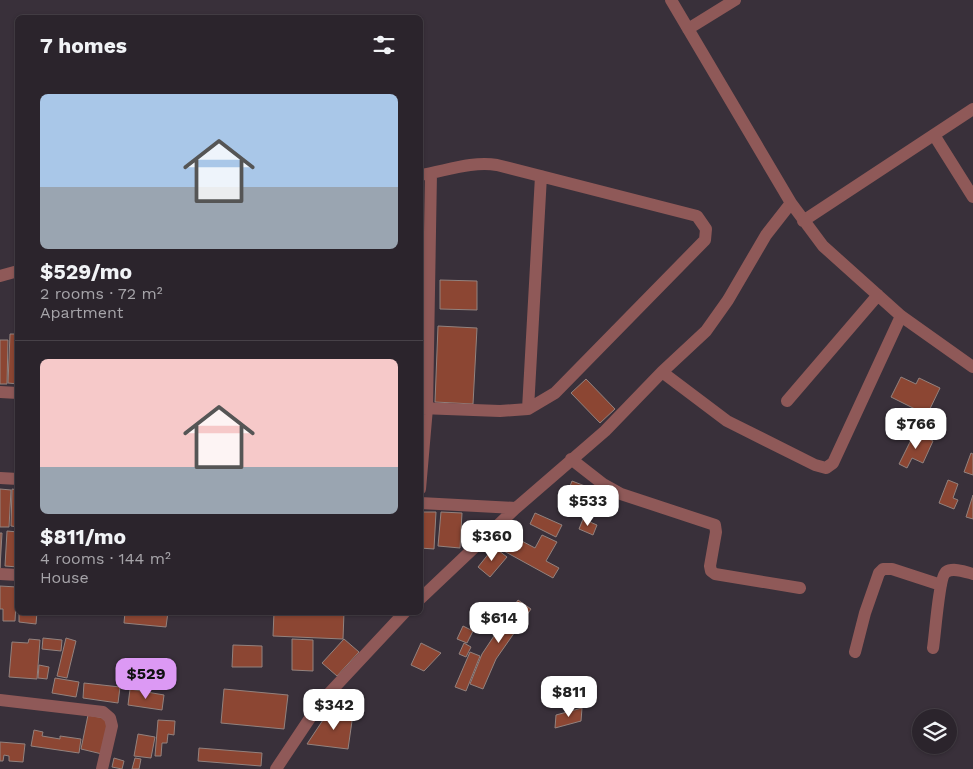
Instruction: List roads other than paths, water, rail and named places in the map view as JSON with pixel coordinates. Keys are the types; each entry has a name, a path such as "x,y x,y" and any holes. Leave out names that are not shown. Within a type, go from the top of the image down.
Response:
{"street":[{"path":"671,0 791,203 823,246 901,316 973,366"},
{"path":"688,29 735,0"},
{"path":"803,220 973,109"},
{"path":"934,135 973,197"},
{"path":"485,163 541,176 697,216 706,229 706,240 555,394 528,409 500,411 423,408 425,174 485,163"},
{"path":"528,409 541,176"},
{"path":"423,596 516,508 605,431 662,372 706,331 728,300 766,235 791,203"},
{"path":"0,276 15,272"},
{"path":"787,401 878,295"},
{"path":"662,372 727,421 815,465 826,468 833,463 901,316"},
{"path":"0,392 15,393"},
{"path":"571,459 602,484 622,494 715,525 716,532 710,566 711,571 715,574 800,588"},
{"path":"0,478 15,479"},
{"path":"423,503 516,508"},
{"path":"856,652 865,613 883,569 892,569 941,585"},
{"path":"933,648 944,574 947,571 954,570 973,574"},
{"path":"0,574 15,575"},
{"path":"276,769 320,704 403,615"},
{"path":"0,700 103,712 110,718 112,726 102,769"}]}
